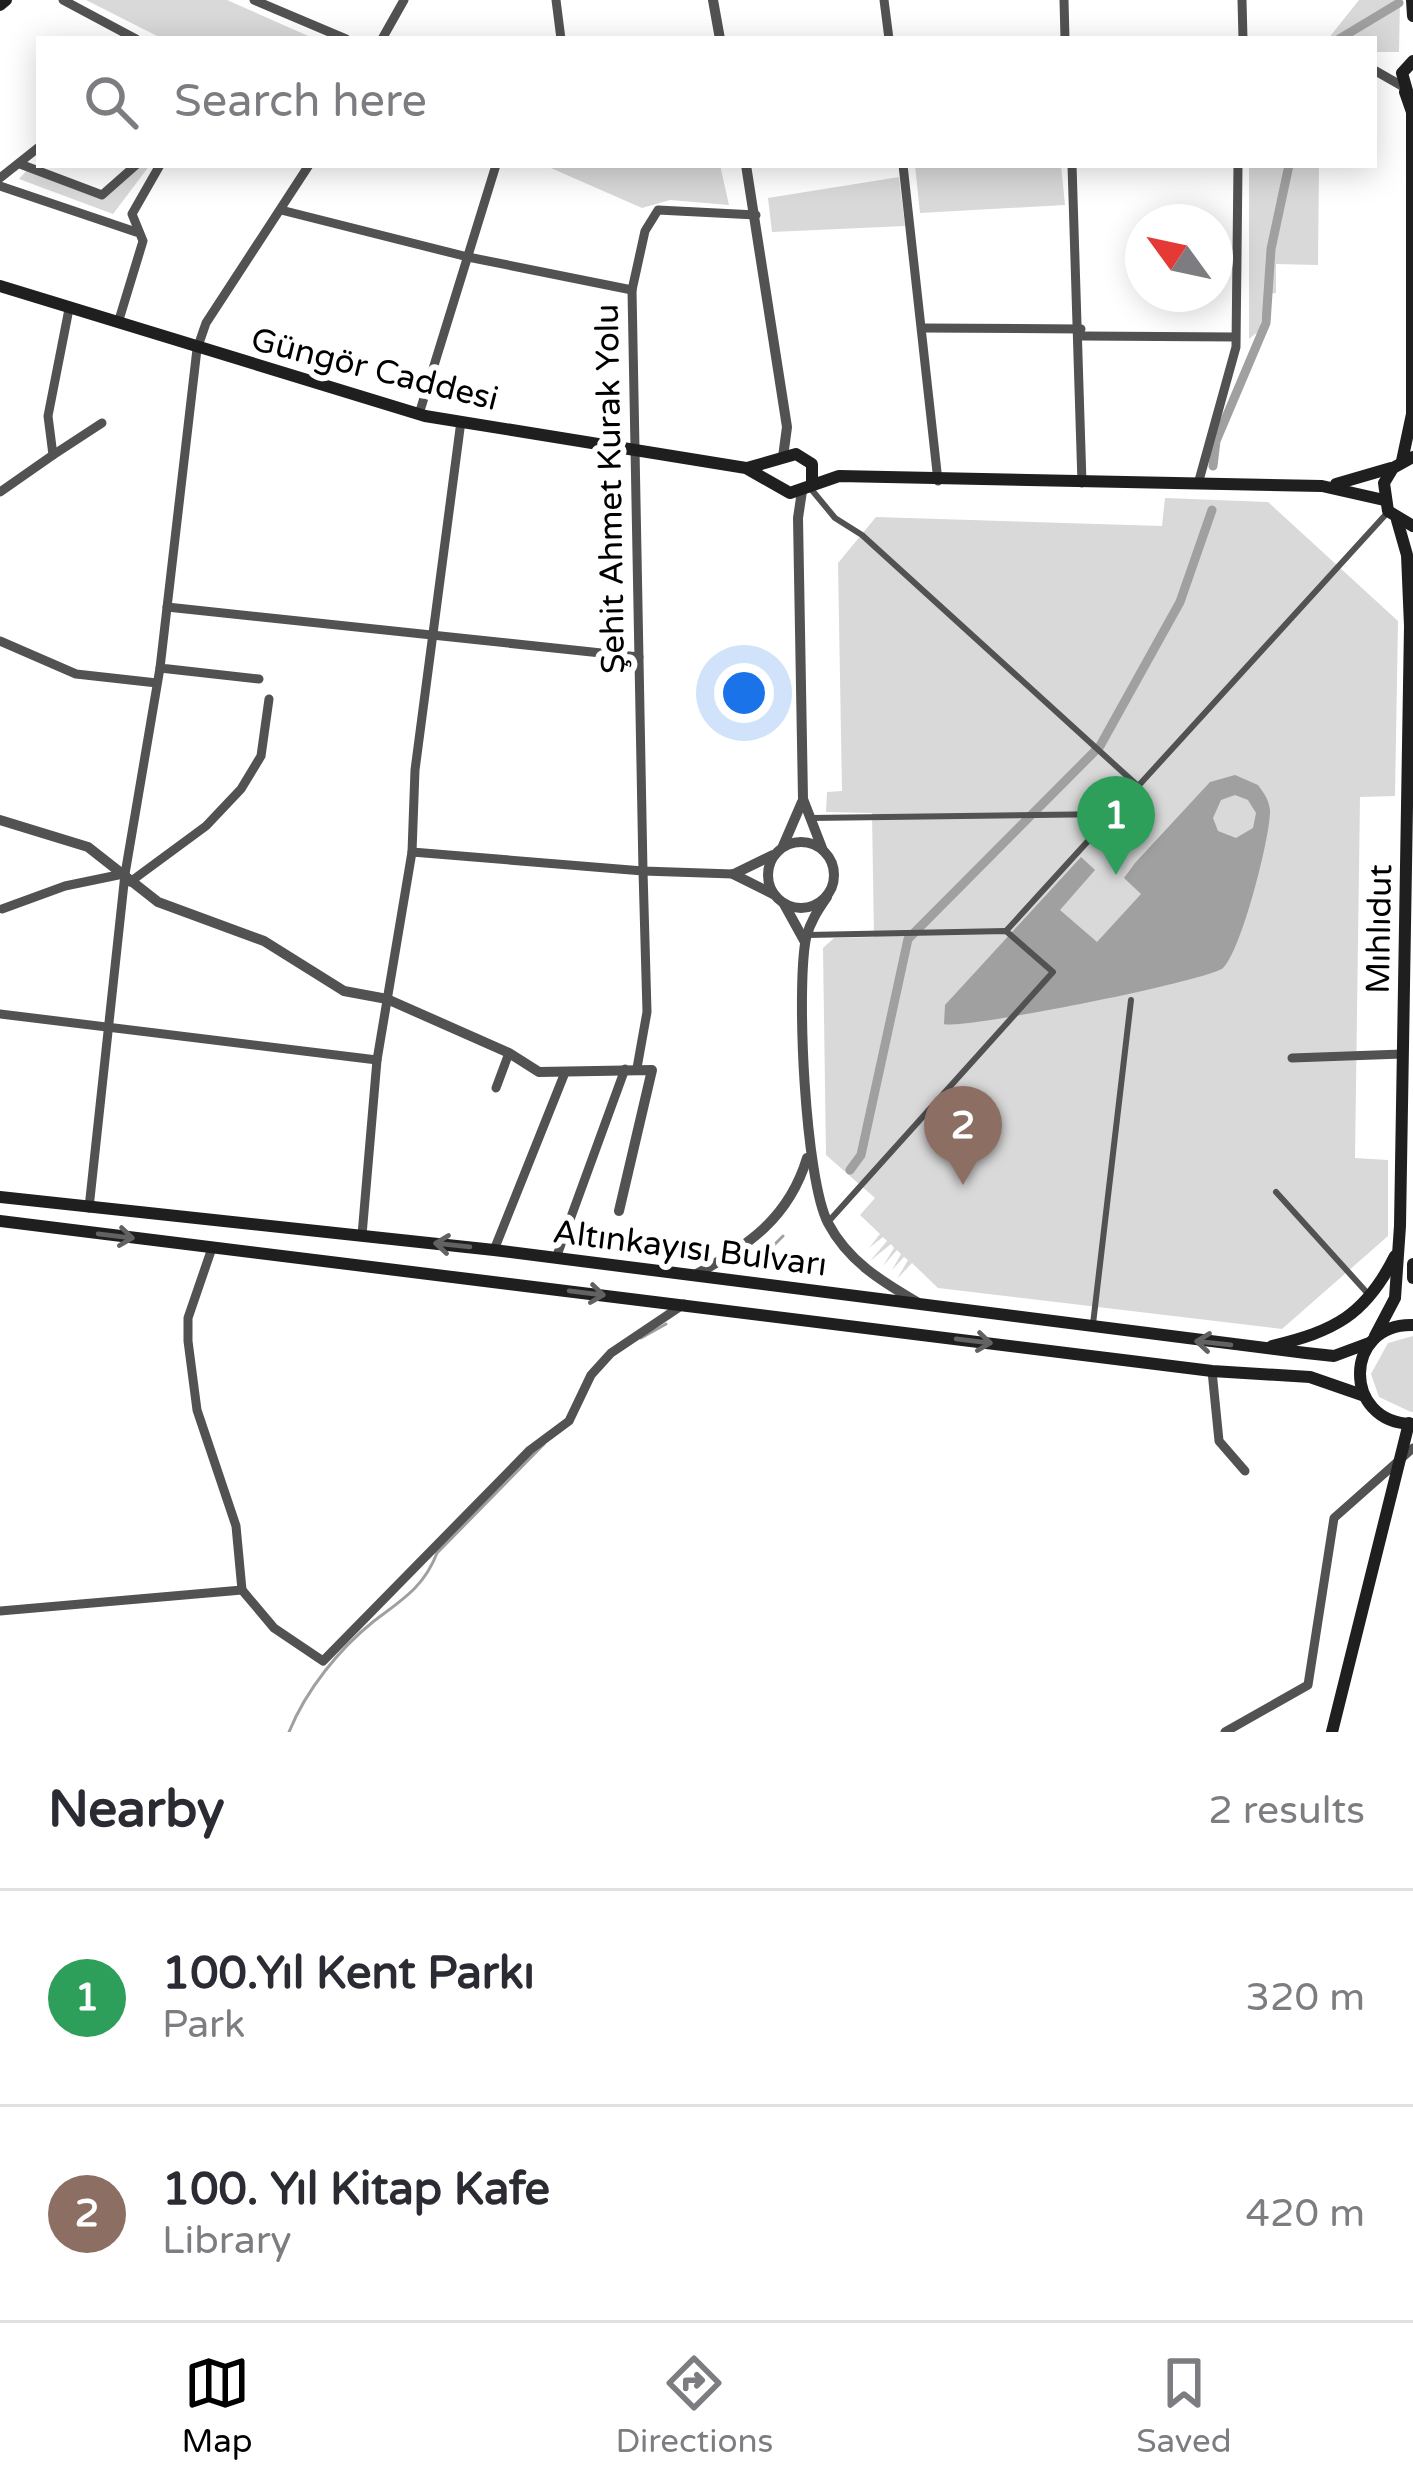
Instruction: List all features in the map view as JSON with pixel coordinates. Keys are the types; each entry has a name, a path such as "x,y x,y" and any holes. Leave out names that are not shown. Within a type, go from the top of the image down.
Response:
{"main road":[{"path":"1412,0 1413,16"},
{"path":"1390,511 1384,483 1402,462 1412,414 1412,112 1407,92 1413,50"},
{"name":"Güngör Caddesi","path":"0,286 419,414 746,468 780,485 808,487"},
{"path":"780,485 781,459"},
{"name":"Güngör Caddesi","path":"746,468 781,459 807,460"},
{"path":"839,476 807,460 808,487 839,476 1322,487 1402,462"},
{"path":"1322,487 1390,511 1413,526"},
{"name":"Mıhlıdut","path":"1362,1395 1359,1364 1395,1298 1398,1250 1410,626 1407,556 1390,511"},
{"name":"Altınkayısı Bulvarı","path":"0,1200 494,1250 1334,1355 1413,1325"},
{"name":"Altınkayısı Bulvarı","path":"0,1221 1212,1371 1310,1377 1362,1395 1383,1418 1411,1424"},
{"path":"1262,1348 1331,1330 1370,1296 1398,1250"},
{"path":"1413,1264 1413,1278"},
{"path":"1332,1732 1398,1460 1411,1424"}],"street":[{"path":"63,0 130,36"},
{"path":"254,0 340,36"},
{"path":"384,36 404,0"},
{"path":"556,0 561,36"},
{"path":"713,0 719,36"},
{"path":"884,0 889,36"},
{"path":"1064,0 1065,36"},
{"path":"1242,0 1243,36"},
{"path":"1377,69 1409,64"},
{"path":"1377,71 1407,92"},
{"path":"36,150 0,182 136,232"},
{"path":"20,164 102,195 133,168"},
{"path":"118,323 143,241 132,214 158,168"},
{"path":"89,1208 197,349 206,323 307,168"},
{"path":"419,414 495,168"},
{"path":"747,168 787,428 781,459"},
{"path":"903,168 938,481"},
{"path":"1072,168 1082,333 1082,484"},
{"path":"1197,487 1228,384 1235,337 1238,168"},
{"path":"281,210 468,257 632,290"},
{"name":"Şehit Ahmet Kurak Yolu","path":"556,1258 631,1069 647,1012 632,290 645,231 658,210 756,215"},
{"path":"52,455 48,416 69,309"},
{"path":"922,328 1235,337"},
{"path":"362,1235 377,1060 412,852 431,634 461,421"},
{"path":"0,492 102,422"},
{"path":"787,428 807,460"},
{"path":"780,485 797,518"},
{"path":"917,1302 862,1267 828,1222 808,1154 806,939 835,875 802,799 797,518 808,487 835,518 862,535 1138,786"},
{"path":"1006,931 1390,511"},
{"path":"167,607 639,657"},
{"path":"0,641 76,674 157,683"},
{"path":"160,668 259,679"},
{"path":"2,909 64,886 127,878 206,826 242,789 260,756 269,699"},
{"path":"802,799 768,874 806,939"},
{"path":"807,818 1113,814"},
{"path":"0,820 88,847 158,902 264,940 344,991 387,999 509,1053 539,1072 652,1070 619,1211"},
{"path":"733,874 802,841 822,848"},
{"path":"412,852 643,872 733,874 780,900 807,908 827,897"},
{"path":"806,939 1006,931 1053,972 828,1222"},
{"path":"1093,1328 1131,1000"},
{"path":"0,1014 377,1060"},
{"path":"496,1088 509,1053"},
{"path":"1292,1058 1402,1054"},
{"path":"494,1250 564,1075"},
{"path":"695,1275 769,1227 795,1191 808,1154"},
{"path":"1276,1192 1370,1296"},
{"path":"212,1248 188,1318 188,1341 197,1409 236,1526 242,1590 274,1628 323,1660 530,1450 568,1421 591,1375 610,1353 684,1304"},
{"path":"1212,1371 1219,1441 1245,1471"},
{"path":"1225,1732 1308,1685 1334,1518 1413,1448"},
{"path":"1398,1460 1413,1470"},
{"path":"0,1611 242,1590"}],"shaded area":[{"path":"86,0 227,0 308,36 157,36"},
{"path":"1359,0 1400,0 1399,52 1377,52 1377,36 1330,36"},
{"path":"132,168 148,168 113,214 19,179 28,169 105,192"},
{"path":"551,168 721,168 729,205 670,200 642,208"},
{"path":"915,168 1061,168 1065,205 920,213"},
{"path":"1249,168 1319,168 1318,265 1276,264 1276,293 1267,294 1259,331 1249,339"},
{"path":"899,177 905,226 772,232 768,198"},
{"path":"1165,498 1268,502 1398,621 1395,796 1360,797 1355,1158 1388,1160 1388,1236 1282,1329 938,1288 912,1263 897,1279 908,1260 904,1257 892,1270 901,1254 897,1250 883,1266 894,1248 891,1244 870,1261 887,1241 883,1237 869,1248 880,1234 860,1215 875,1198 826,1155 823,948 834,938 874,937 872,813 826,812 827,792 842,791 838,563 876,517 1162,526"},
{"path":"1235,775 1258,785 1270,810 1254,892 1223,968 1085,1003 944,1024 945,1005 1081,857 1095,870 1060,910 1097,942 1141,894 1124,878 1210,782","holes":["1235,795 1248,800 1256,813 1253,828 1236,838 1218,831 1213,818 1221,800"]},
{"path":"1413,1336 1411,1412 1379,1397 1371,1374 1388,1343"}],"waterway":[{"path":"1344,36 1399,3"},
{"path":"1213,466 1216,441 1266,323 1271,249 1288,168"},
{"path":"850,1170 861,1155 908,939 1100,746 1180,602 1212,510"},
{"path":"755,1264 783,1236"},
{"path":"641,1338 666,1324"},
{"path":"289,1732 336,1657 411,1592 437,1553 544,1444"}],"place":[{"name":"100.Yıl Kent Parkı","path":"1116,875"},
{"name":"100. Yıl Kitap Kafe","path":"963,1185"}]}
